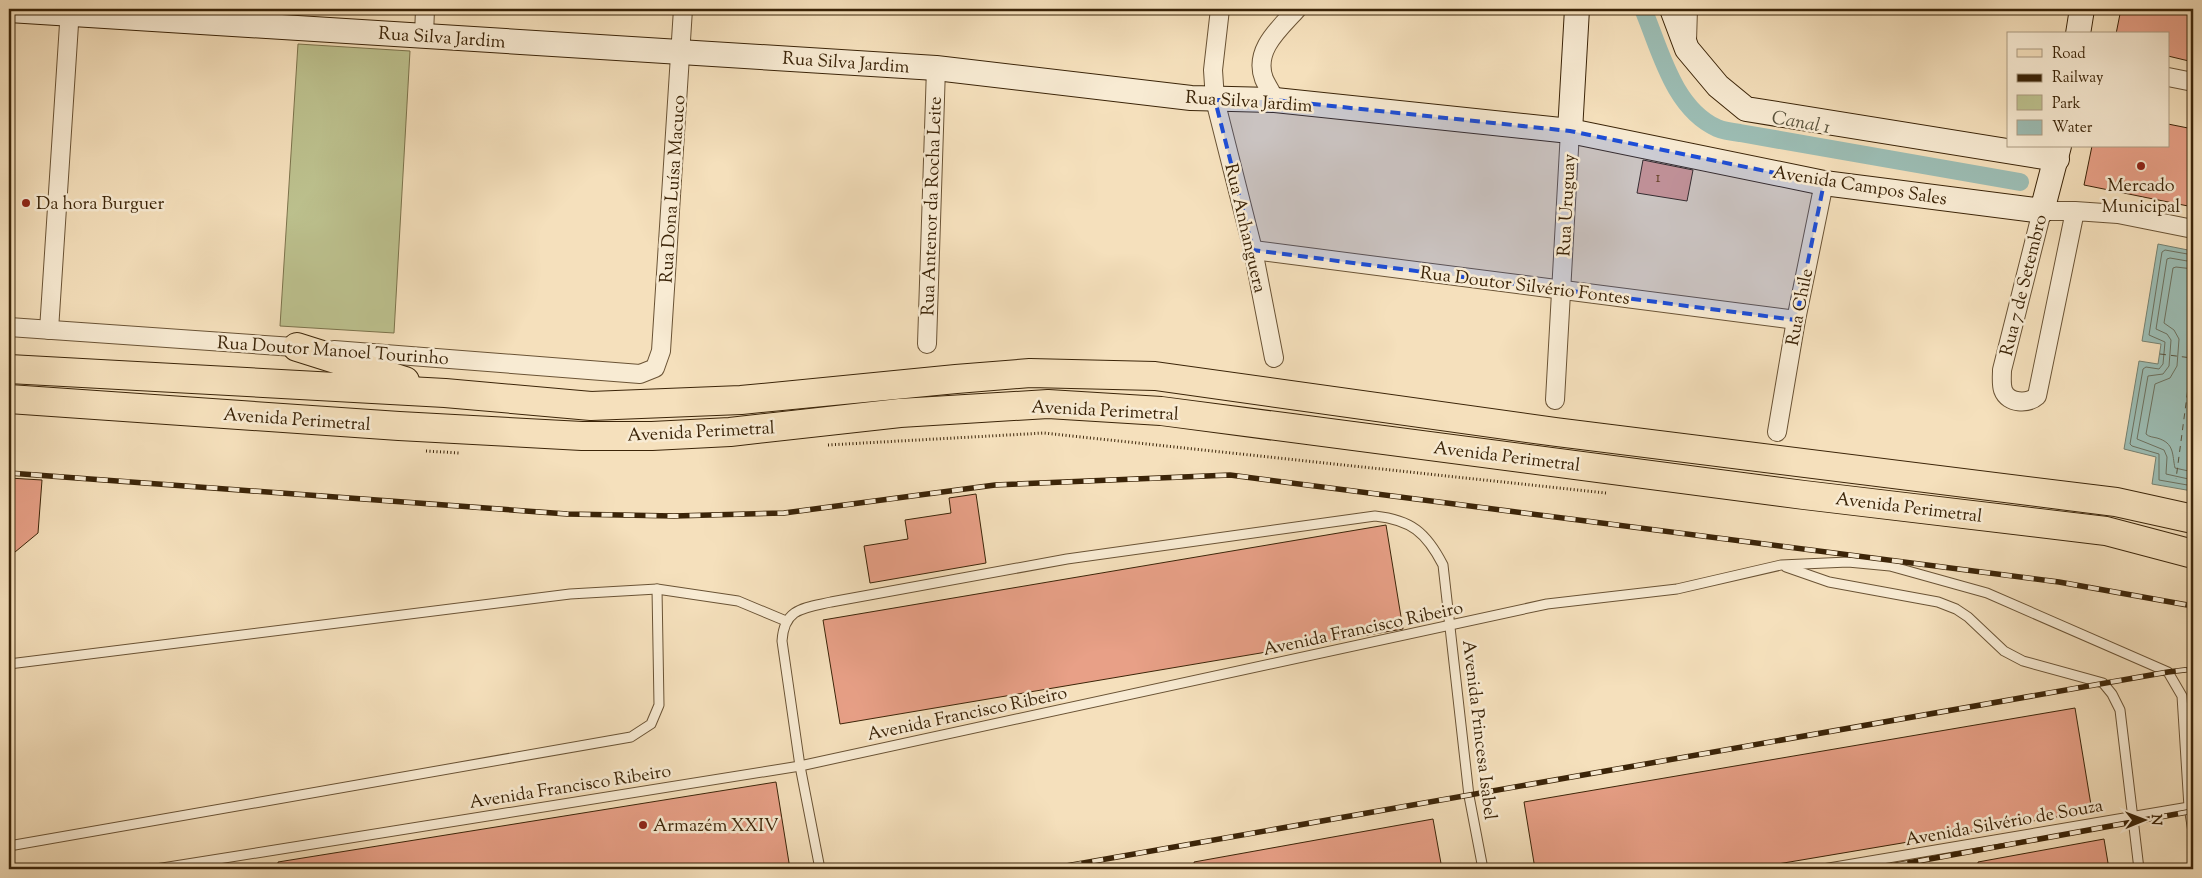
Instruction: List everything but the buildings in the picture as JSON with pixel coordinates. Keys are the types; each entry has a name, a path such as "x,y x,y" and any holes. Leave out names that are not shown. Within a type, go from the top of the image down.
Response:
{"main road":[{"path":"297,347 445,393"},
{"name":"Avenida Perimetral","path":"9,369 445,393 591,406 741,400 956,378 1030,373 1155,376 1566,434 1990,488 2116,502 2193,519"},
{"name":"Avenida Perimetral","path":"9,399 582,436 652,436 730,432 900,413 1048,404 1161,411 1804,495 2078,527 2106,531 2193,554"}],"street":[{"path":"424,36 425,9"},
{"name":"Rua Dona Luísa Macuco","path":"655,368 662,351 683,9"},
{"name":"Rua Anhanguera","path":"1220,9 1213,70 1215,100 1254,250 1274,358"},
{"path":"1275,100 1264,78 1262,65 1264,53 1267,43 1297,9"},
{"name":"Rua Uruguay","path":"1555,400 1577,9"},
{"path":"1672,9 1687,49 1718,86 1746,109 2007,146"},
{"path":"1687,49 1688,9"},
{"path":"2078,32 2082,9"},
{"name":"Rua Silva Jardim","path":"9,10 70,11 424,36 936,68 1215,100 1275,100 1570,131 1680,152"},
{"path":"49,330 70,11"},
{"name":"Rua Antenor da Rocha Leite","path":"927,344 936,68"},
{"path":"2170,77 2193,82"},
{"path":"2023,148 2058,153"},
{"name":"Avenida Campos Sales","path":"1680,152 1824,183 2042,211"},
{"name":"Rua 7 de Setembro","path":"2058,153 2002,370 2003,388 2005,394 2012,400 2020,401 2034,398 2040,389 2048,335 2075,211"},
{"name":"Rua Chile","path":"1777,432 1796,320 1824,183"},
{"path":"2042,211 2118,214 2193,229"},
{"name":"Rua Doutor Silvério Fontes","path":"1254,250 1796,320"},
{"name":"Rua Doutor Manoel Tourinho","path":"9,327 640,374 655,368"}],"lane":[{"name":"Avenida Princesa Isabel","path":"786,621 792,614 831,602 1067,559 1375,516 1396,518 1417,528 1434,546 1443,565 1469,796 1483,869"},
{"name":"Avenida Francisco Ribeiro","path":"156,869 800,766 1547,604 1676,589 1781,565 1848,562 1890,566 1987,593 2168,672 2182,696 2189,807"},
{"path":"1781,565 1830,582 1938,602 1956,609 1968,617 2004,651 2023,661 2103,683 2112,694 2120,710 2138,869"},
{"path":"9,846 631,737 651,724 658,705 656,589"},
{"path":"9,664 570,594 656,589 738,601 786,621 782,640 800,766 820,869"},
{"path":"2189,807 2193,832"},
{"name":"Avenida Silvério de Souza","path":"1823,869 2189,807"}],"path":[{"path":"819,445 1044,433 1616,494"},
{"path":"416,450 466,453"}],"highlighted area":[{"path":"1215,100 1275,100 1570,131 1824,183 1796,320 1253,250"}],"green space":[{"path":"298,44 410,51 394,333 280,326"}],"water":[{"path":"2158,244 2193,251 2192,491 2152,484 2156,457 2124,449 2139,361 2158,364 2161,344 2142,341"}],"waterway":[{"name":"Canal 1","path":"1643,9 1662,59 1679,92 1689,107 1702,119 1717,128 2020,182"}],"ferry route":[{"path":"2160,354 2192,358 2176,479"}],"railway":[{"path":"9,473 567,514 674,516 784,513 995,485 1230,475 2059,582 2193,606"},
{"path":"1049,869 2193,669"},
{"path":"1875,869 2193,811"}],"place":[{"name":"Mercado Municipal","path":"2141,166"},
{"name":"Da hora Burguer","path":"26,203"},
{"name":"Armazém XXIV","path":"643,825"}]}
